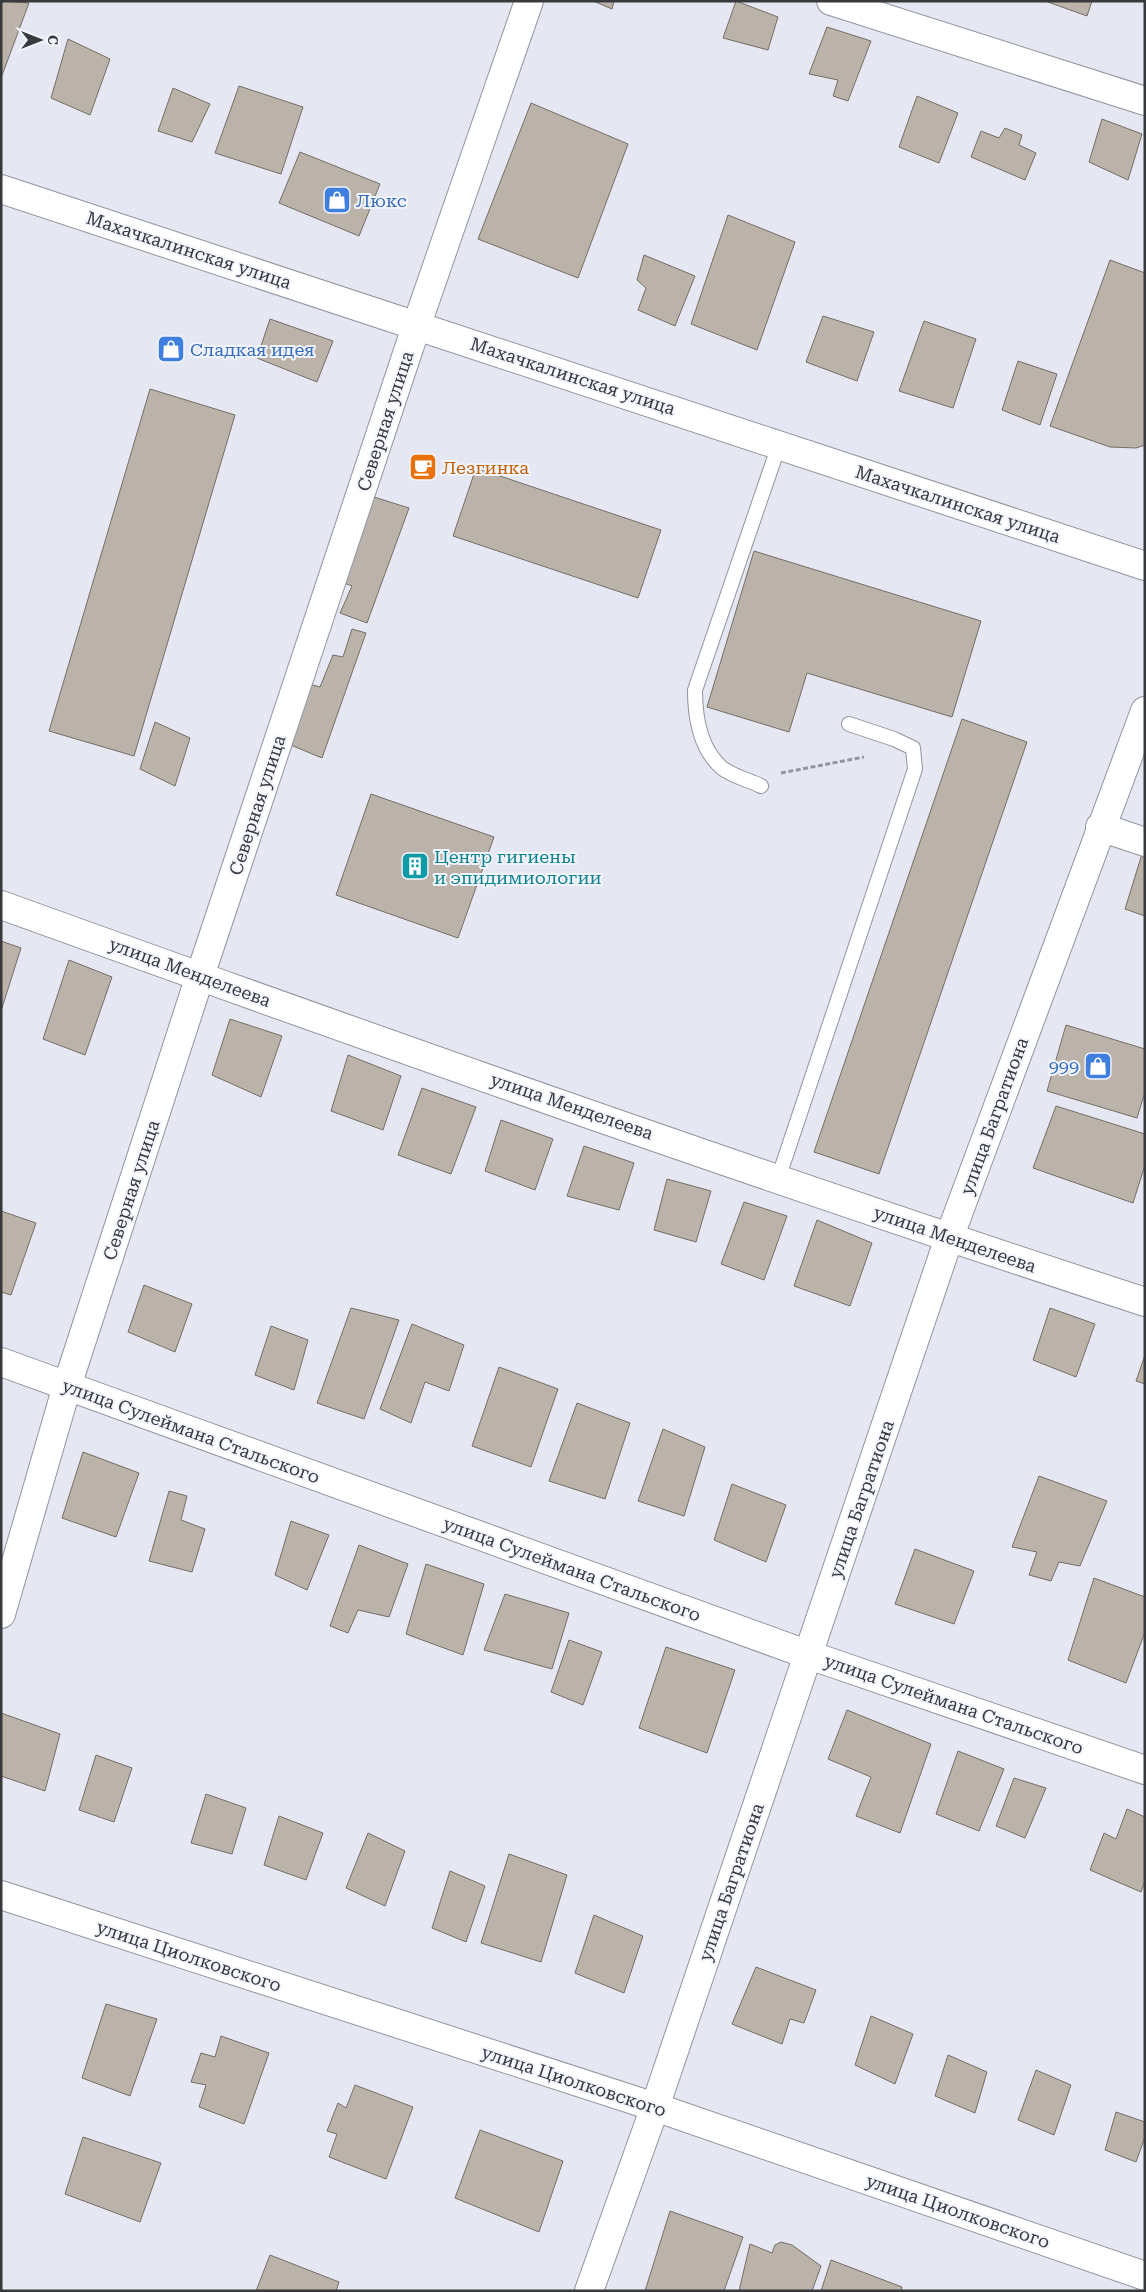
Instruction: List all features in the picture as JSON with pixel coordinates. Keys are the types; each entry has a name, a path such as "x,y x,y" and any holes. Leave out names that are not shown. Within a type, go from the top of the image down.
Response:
{"street":[{"name":"Северная улица","path":"1,1614 67,1386 200,976 417,324 529,1"},
{"path":"831,1 1145,101"},
{"name":"Махачкалинская улица","path":"1,189 417,324 1145,566"},
{"name":"улица Багратиона","path":"589,2291 809,1655 949,1238 1100,827 1145,711"},
{"path":"1100,827 1145,842"},
{"name":"улица Менделеева","path":"1,905 949,1238 1145,1302"},
{"name":"улица Сулеймана Стальского","path":"1,1362 809,1655 1145,1770"},
{"name":"улица Циолковского","path":"1,1895 654,2107 1145,2276"}],"lane":[{"path":"761,786 723,768 706,750 695,712 695,690 780,445"},
{"path":"778,1178 915,769 913,748 894,739 849,724"}],"path":[{"path":"761,786 778,774 866,757 894,739"}],"building":[{"path":"1,1 29,3 1,78"},
{"path":"593,1 614,1 612,9"},
{"path":"736,1 778,17 768,50 723,38"},
{"path":"1045,1 1092,1 1087,16"},
{"path":"827,27 871,41 848,101 833,96 838,80 809,74"},
{"path":"68,39 110,59 90,115 51,98"},
{"path":"239,86 303,107 281,174 215,153"},
{"path":"173,88 210,104 192,142 158,131"},
{"path":"917,96 958,113 939,163 899,147"},
{"path":"531,103 628,144 578,278 478,239"},
{"path":"1102,119 1142,134 1128,180 1089,162"},
{"path":"1005,128 1022,135 1019,145 1036,153 1025,180 971,157 981,131 999,138"},
{"path":"300,152 380,184 359,236 279,203"},
{"path":"728,215 795,242 757,350 691,324"},
{"path":"644,255 695,276 675,326 638,310 646,288 637,280"},
{"path":"1110,260 1145,273 1145,445 1136,448 1110,447 1050,426"},
{"path":"823,316 874,332 857,381 806,362"},
{"path":"270,319 333,341 317,382 257,358"},
{"path":"924,321 976,339 953,408 899,391"},
{"path":"1018,361 1057,374 1040,425 1002,410"},
{"path":"150,389 235,415 134,756 49,731"},
{"path":"476,468 661,530 638,598 453,536"},
{"path":"374,497 409,508 367,623 340,613 352,586 344,583"},
{"path":"754,551 981,621 952,717 807,673 789,732 707,707"},
{"path":"352,629 366,633 322,758 286,743 309,684 320,687 333,655 343,657"},
{"path":"962,719 1027,742 879,1174 814,1152"},
{"path":"155,722 190,738 175,786 140,769"},
{"name":"Центр гигиены и эпидимиологии","path":"371,794 494,837 458,938 336,895"},
{"path":"1142,854 1145,855 1145,916 1125,909"},
{"path":"1,941 21,948 1,1011"},
{"path":"69,960 112,977 85,1055 43,1039"},
{"path":"230,1019 282,1036 261,1097 212,1075"},
{"path":"1066,1025 1145,1049 1145,1092 1137,1118 1047,1091"},
{"path":"348,1055 401,1076 383,1130 331,1111"},
{"path":"422,1088 476,1107 451,1174 398,1155"},
{"path":"1056,1106 1145,1134 1145,1165 1133,1203 1033,1168"},
{"path":"501,1120 553,1139 535,1190 485,1171"},
{"path":"584,1146 634,1163 619,1210 567,1196"},
{"path":"667,1179 711,1191 696,1242 654,1230"},
{"path":"744,1202 787,1216 764,1280 721,1264"},
{"path":"1,1211 36,1223 11,1295 1,1292"},
{"path":"817,1220 872,1243 850,1306 794,1286"},
{"path":"144,1285 192,1304 175,1352 128,1332"},
{"path":"351,1308 399,1320 364,1419 317,1403"},
{"path":"1050,1308 1095,1324 1076,1377 1033,1360"},
{"path":"412,1324 464,1345 449,1391 425,1382 411,1423 380,1409"},
{"path":"271,1326 308,1340 294,1390 255,1375"},
{"path":"1145,1355 1145,1384 1136,1381"},
{"path":"499,1367 558,1389 531,1467 472,1446"},
{"path":"577,1403 630,1423 605,1499 549,1481"},
{"path":"663,1429 705,1447 684,1516 638,1501"},
{"path":"83,1452 139,1473 116,1537 62,1518"},
{"path":"1039,1476 1107,1501 1080,1566 1059,1562 1051,1581 1029,1575 1037,1552 1012,1547"},
{"path":"732,1484 786,1505 766,1562 714,1540"},
{"path":"169,1491 187,1496 181,1520 205,1529 192,1572 149,1561"},
{"path":"291,1521 329,1535 307,1590 275,1575"},
{"path":"359,1545 408,1564 389,1617 358,1610 348,1633 330,1626"},
{"path":"915,1549 974,1571 954,1624 895,1604"},
{"path":"426,1564 484,1584 463,1655 406,1634"},
{"path":"1094,1578 1145,1597 1145,1632 1126,1683 1068,1660"},
{"path":"505,1594 569,1613 552,1669 484,1650"},
{"path":"569,1640 602,1652 583,1705 551,1692"},
{"path":"666,1647 735,1670 707,1753 639,1728"},
{"path":"847,1710 931,1744 900,1833 856,1816 871,1777 828,1759"},
{"path":"1,1713 60,1734 45,1791 1,1776"},
{"path":"958,1751 1004,1769 979,1831 936,1814"},
{"path":"96,1755 132,1768 114,1822 79,1810"},
{"path":"1014,1778 1046,1788 1025,1838 996,1826"},
{"path":"206,1794 246,1808 232,1854 191,1843"},
{"path":"1127,1809 1145,1817 1145,1881 1141,1892 1090,1870 1104,1833 1116,1839"},
{"path":"279,1816 323,1833 306,1880 264,1865"},
{"path":"368,1833 405,1851 385,1906 346,1888"},
{"path":"509,1854 567,1875 541,1962 481,1943"},
{"path":"450,1871 485,1886 466,1942 432,1928"},
{"path":"594,1915 643,1936 624,1993 575,1973"},
{"path":"756,1967 816,1990 804,2023 790,2019 782,2044 732,2024"},
{"path":"106,2004 157,2019 130,2096 82,2078"},
{"path":"871,2016 913,2034 895,2084 855,2065"},
{"path":"221,2036 269,2053 244,2124 199,2107 206,2085 191,2082 201,2053 215,2057"},
{"path":"948,2055 987,2072 975,2113 935,2096"},
{"path":"1036,2070 1071,2085 1054,2135 1018,2120"},
{"path":"355,2085 413,2107 386,2179 329,2157 337,2134 327,2131 338,2103 346,2108"},
{"path":"1116,2112 1145,2122 1145,2137 1136,2162 1105,2150"},
{"path":"480,2130 563,2161 539,2232 455,2198"},
{"path":"83,2137 161,2163 140,2222 65,2194"},
{"path":"670,2211 743,2237 724,2291 645,2291"},
{"path":"781,2242 792,2245 821,2266 812,2291 739,2291 750,2244 772,2253 775,2245"},
{"path":"270,2255 339,2282 336,2291 256,2291"},
{"path":"831,2260 902,2287 901,2291 821,2291"}],"place":[{"name":"Люкс","path":"337,200"},
{"name":"Сладкая идея","path":"171,349"},
{"name":"Лезгинка","path":"423,467"},
{"name":"Центр гигиены и эпидимиологии","path":"415,866"},
{"name":"999","path":"1098,1066"}]}
